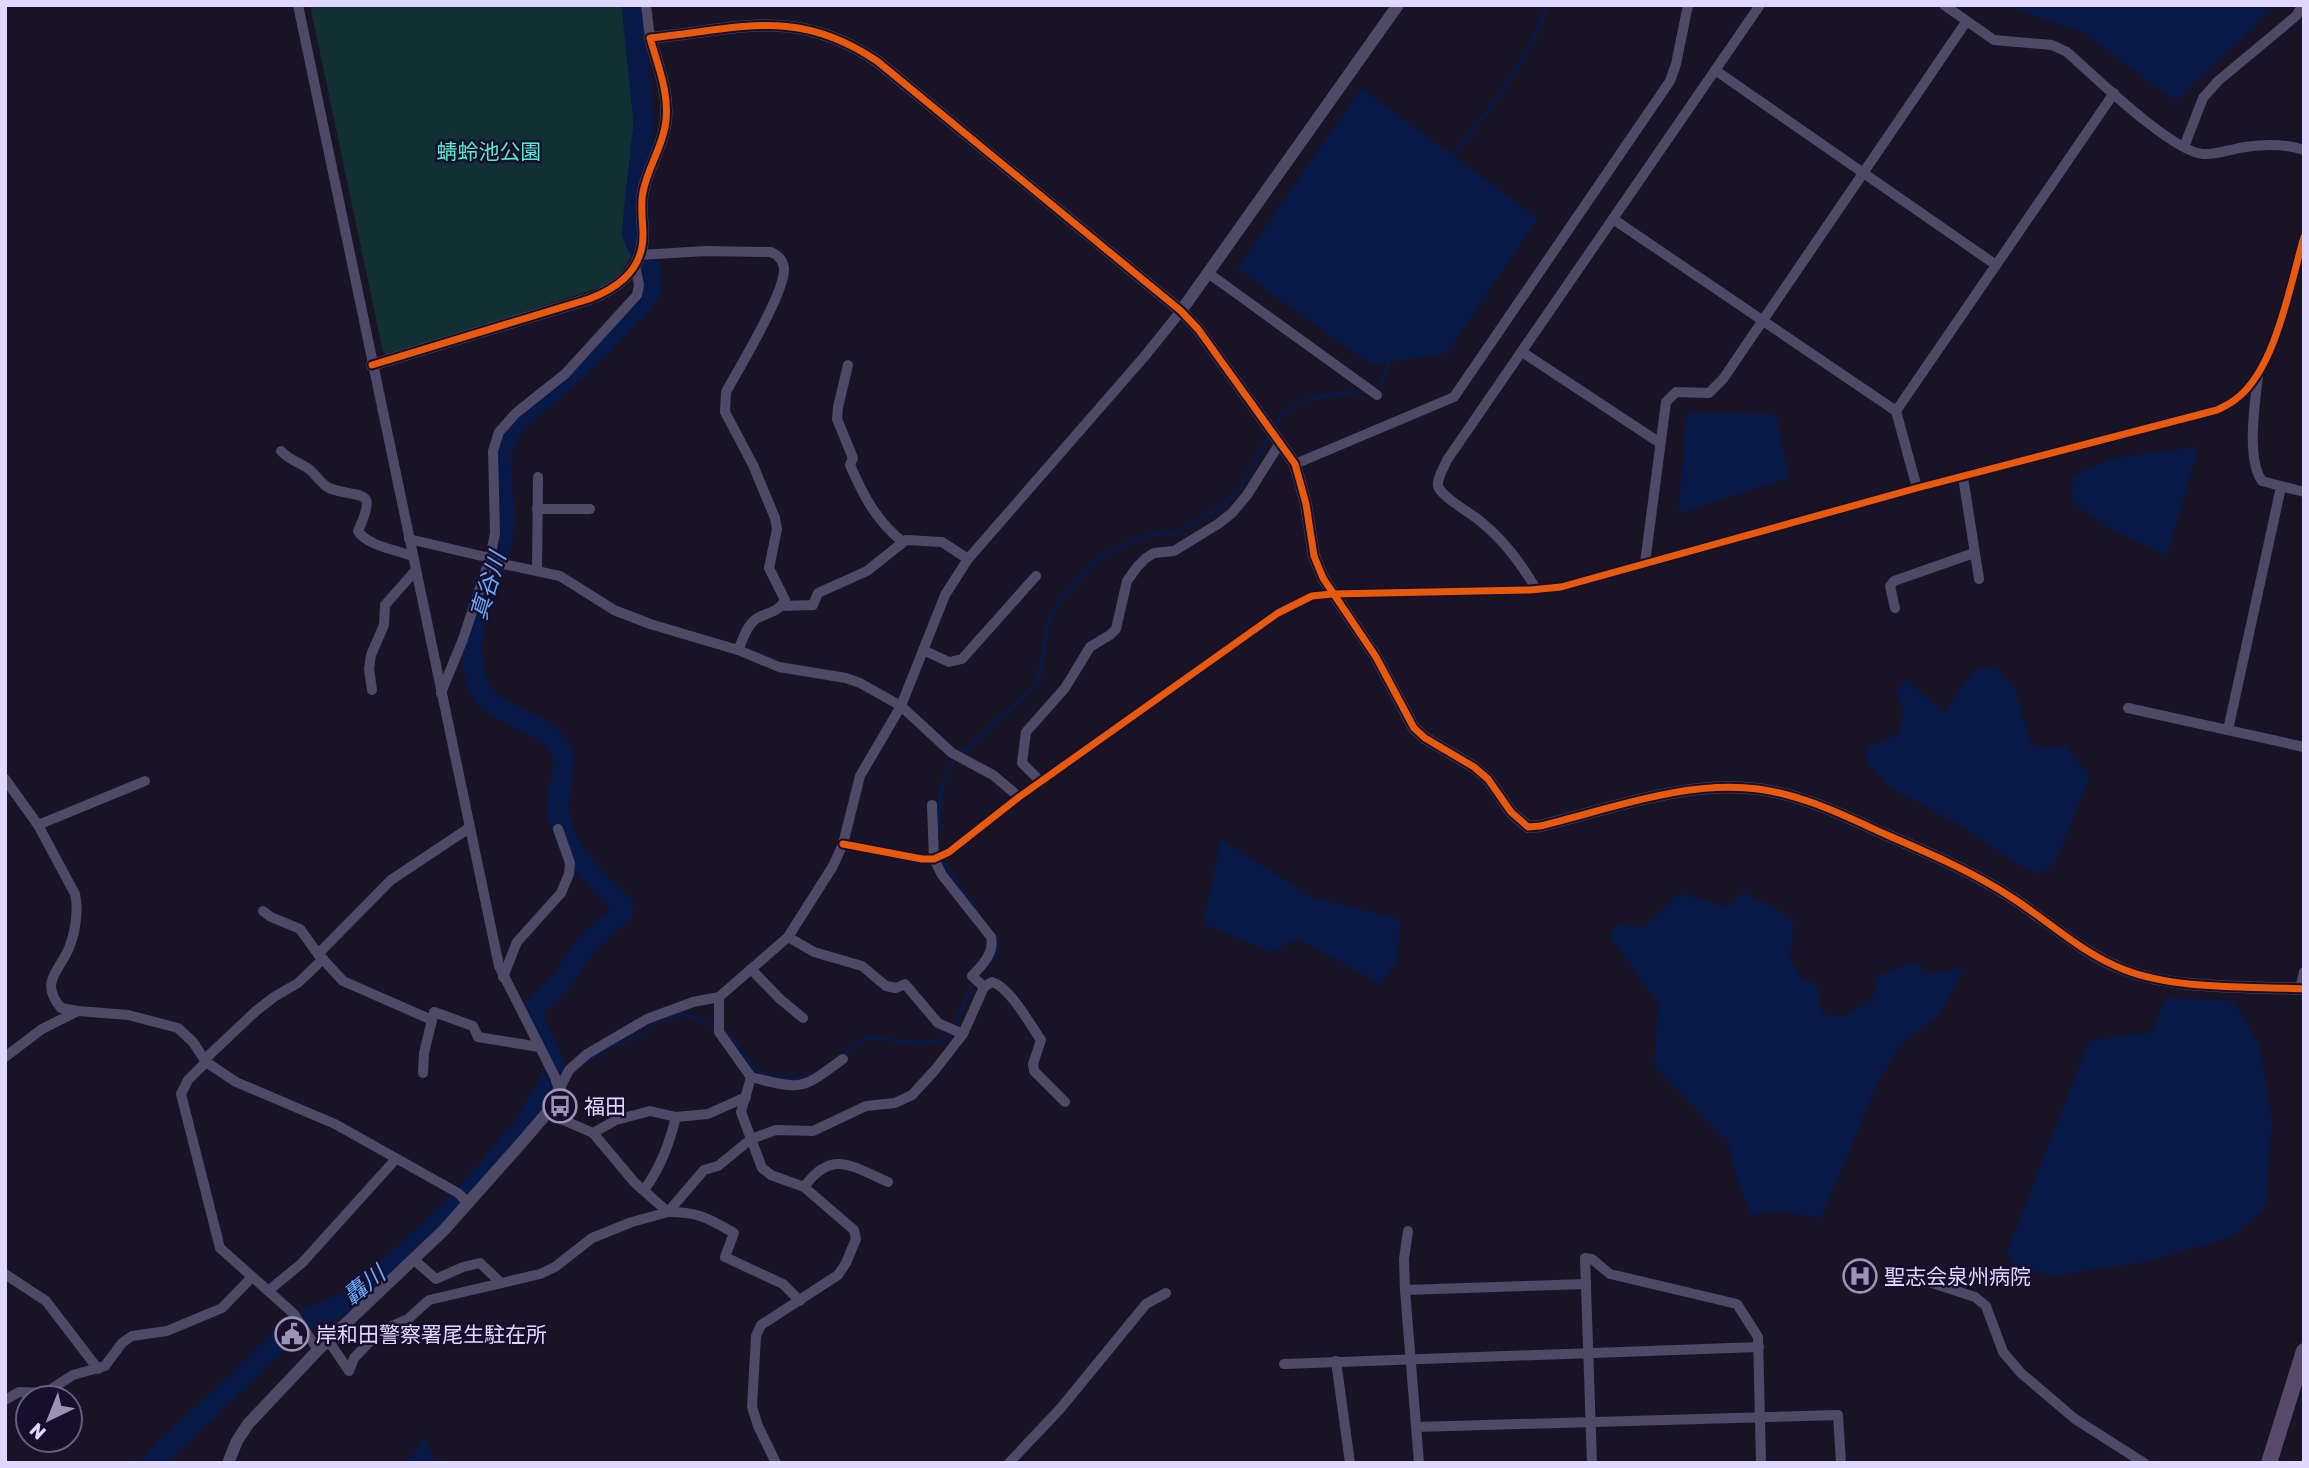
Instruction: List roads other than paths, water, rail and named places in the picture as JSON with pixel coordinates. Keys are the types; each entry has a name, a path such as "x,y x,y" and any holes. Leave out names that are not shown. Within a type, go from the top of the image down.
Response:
{"main road":[{"path":"2269,1463 2304,1350"}],"street":[{"path":"298,5 499,966 558,1084"},
{"path":"441,693 463,639 495,533 493,451 499,432 516,413 565,374 637,295 638,260 643,240 643,193 665,126 666,103 650,38 646,5"},
{"path":"228,1463 248,1424 318,1350 468,1203 547,1113 558,1084 569,1070 587,1054 647,1019 693,1002 719,997 788,937 833,866 843,844 860,776 901,706 945,595 968,559 1144,358 1181,311 1398,5"},
{"path":"1295,464 1454,397 1665,90 1676,64 1688,5"},
{"path":"1536,590 1523,566 1505,544 1481,521 1441,493 1438,481 1447,460 1760,5"},
{"path":"1944,5 1994,40 2042,44 2067,52 2167,138 2184,148 2199,154 2215,154 2270,144 2304,150"},
{"path":"2184,148 2203,98 2218,81 2296,16 2304,5"},
{"path":"1645,564 1665,402 1676,392 1709,393 1715,388 1966,22"},
{"path":"650,38 769,24 796,26 832,35 877,61 1181,311 1198,329 1295,464 1306,504 1314,556 1323,578 1376,657 1414,728 1488,779 1511,812 1528,827 1695,789 1757,789 1796,797 1829,808 1984,880 2087,953 2129,972 2171,983 2302,989 2304,972"},
{"path":"1715,71 1996,265"},
{"path":"1896,411 2114,93"},
{"path":"1613,219 1896,411 1917,488"},
{"path":"843,844 905,858 934,859 948,852 1019,797 1278,612 1312,596 1561,587 1917,488 2217,410 2237,399 2258,373 2276,336 2304,237"},
{"path":"372,365 610,291 623,282 638,260 705,251 771,252 778,255 784,265 776,297 726,392 724,401 725,412 753,465 775,518 777,529 769,568 785,600 782,606"},
{"path":"1208,273 1377,395"},
{"path":"1522,352 1660,443"},
{"path":"848,365 838,407 838,419 853,458 850,465 876,516 887,530 903,542"},
{"path":"2258,373 2252,430 2257,474 2262,481 2304,492"},
{"path":"1041,782 1021,763 1026,732 1065,688 1090,647 1116,629 1127,581 1146,558 1154,553 1174,551 1232,513 1247,495 1280,443"},
{"path":"281,451 310,470 330,488 361,496 367,502 368,509 358,531 361,538 374,545 386,546 412,556"},
{"path":"537,571 538,477"},
{"path":"1963,477 1979,579"},
{"path":"2228,730 2281,487"},
{"path":"537,509 590,509"},
{"path":"409,539 560,576 614,610 650,624 738,650 779,667 846,678 860,683 901,706 952,753 993,775 1019,797"},
{"path":"738,650 749,626 755,620 782,606 813,605 818,593 867,571 906,540 942,542 968,559"},
{"path":"1895,608 1890,586 1894,581 1974,554"},
{"path":"372,690 369,669 371,655 384,625 385,604 415,571"},
{"path":"923,650 949,662 962,659 1036,576"},
{"path":"2128,708 2304,747"},
{"path":"5,779 38,825 75,894 78,905 68,949 51,980 52,992 61,1008 128,1015 178,1028 193,1042 205,1061 236,1082 335,1124 458,1193 468,1203"},
{"path":"38,825 145,781"},
{"path":"932,805 934,859 942,875 991,937 993,944 990,953 972,976 984,987"},
{"path":"318,1350 294,1314 220,1248 181,1094 187,1080 205,1061 256,1011 298,983 391,880 469,828"},
{"path":"503,977 517,942 561,893 569,874 570,863 558,829"},
{"path":"263,911 300,929 320,957 343,981 432,1020"},
{"path":"788,937 814,952 862,966 886,986 896,988 905,984 938,1023 963,1034"},
{"path":"751,969 803,1018"},
{"path":"668,1212 704,1170 718,1166 751,1139 776,1130 813,1131 866,1106 895,1103 912,1095 963,1034 984,987 992,982 999,984 1041,1040 1033,1064 1034,1071 1065,1102"},
{"path":"719,997 719,1032 751,1077 785,1086 800,1086 813,1082 844,1059"},
{"path":"5,1057 42,1029 78,1011"},
{"path":"422,1073 434,1012 473,1026 478,1037 539,1047"},
{"path":"751,1077 741,1112 762,1168 771,1175 804,1187 854,1230 856,1239 846,1264 838,1275 761,1325 756,1336 752,1407 776,1463"},
{"path":"593,1133 616,1119 650,1111 676,1116 708,1114 746,1097"},
{"path":"547,1113 593,1133 643,1190 668,1212"},
{"path":"643,1190 657,1172 668,1149 676,1116"},
{"path":"268,1291 302,1263 395,1160"},
{"path":"804,1187 813,1174 822,1168 841,1163 861,1168 888,1182"},
{"path":"328,1340 349,1371 354,1358 380,1331 408,1319 429,1300 540,1274 555,1267 592,1238 632,1222 668,1212 691,1212 734,1233 726,1257 783,1284 800,1301"},
{"path":"1408,1231 1404,1259 1405,1290 1419,1463"},
{"path":"1592,1463 1585,1258 1592,1259 1610,1274 1737,1304 1758,1337 1762,1463"},
{"path":"413,1259 436,1279 480,1263 501,1283"},
{"path":"5,1274 46,1301 98,1370"},
{"path":"5,1400 19,1392 45,1393 73,1375 98,1370 105,1366 122,1343 132,1336 167,1331 222,1308 252,1277"},
{"path":"1929,1282 1975,1297 1986,1306 2003,1352 2021,1373 2075,1419 2144,1463"},
{"path":"1405,1290 1586,1284"},
{"path":"1009,1463 1060,1409 1146,1304 1166,1293"},
{"path":"1284,1364 1759,1347"},
{"path":"1336,1361 1350,1463"},
{"path":"1416,1427 1838,1415 1841,1463"}],"water":[{"path":"2004,5 2277,5 2176,101 2082,32"},
{"path":"1361,88 1538,218 1447,353 1372,365 1237,269"},
{"path":"1687,413 1776,414 1789,478 1678,514"},
{"path":"2199,446 2167,556 2107,527 2072,502 2073,476 2110,459"},
{"path":"1994,667 2015,687 2030,744 2048,749 2065,745 2090,776 2055,863 2040,875 2012,861 1966,829 1893,789 1867,763 1865,746 1883,742 1901,731 1903,710 1896,689 1906,680 1943,712 1975,669"},
{"path":"1221,839 1312,897 1400,919 1398,959 1381,985 1298,939 1272,952 1203,924"},
{"path":"1745,891 1757,902 1768,903 1794,922 1790,960 1803,980 1816,983 1822,1013 1843,1017 1871,1000 1880,975 1915,962 1928,974 1965,968 1941,1013 1898,1047 1875,1089 1821,1218 1778,1211 1751,1215 1737,1178 1728,1142 1654,1066 1658,1003 1609,935 1617,925 1643,927 1680,893 1726,907"},
{"path":"2166,997 2233,1001 2260,1046 2272,1122 2265,1208 2232,1237 2145,1262 2052,1276 2015,1267 2007,1252 2089,1041 2152,1032"},
{"path":"426,1438 435,1463 404,1463"}],"waterway":[{"name":"真谷川","path":"151,1463 295,1324 344,1304 409,1250 460,1202 524,1126 551,1080 555,1064 530,1013 561,982 588,943 622,913 623,906 579,860 564,834 558,802 564,769 561,750 553,739 542,731 492,704 483,694 472,664 471,640 502,540 504,517 501,464 504,443 526,413 611,336 643,302 651,287 650,269 632,233 644,123 632,5"},
{"path":"1451,160 1520,63 1547,5"},
{"path":"1373,388 1381,386 1390,358"},
{"path":"1274,427 1281,416 1301,402 1366,390"},
{"path":"961,754 1031,690 1039,678 1048,623 1060,601 1088,569 1103,555 1132,541 1160,533 1176,534 1223,505 1239,488 1270,434"},
{"path":"938,835 942,785 956,759"},
{"path":"941,860 979,913"},
{"path":"990,963 1000,942 994,934"},
{"path":"841,1056 867,1037 920,1043 940,1040 950,1032 974,983"},
{"path":"584,1063 606,1049 644,1033 657,1020 684,1014 724,1030 757,1071 786,1080 808,1077"}],"place":[{"name":"福田","path":"560,1106"},
{"name":"聖志会泉州病院","path":"1860,1276"},
{"name":"岸和田警察署尾生駐在所","path":"292,1334"}],"park label":[{"name":"蜻蛉池公園","path":"489,151"}],"water label":[{"name":"轟川","path":"364,1285"}]}
